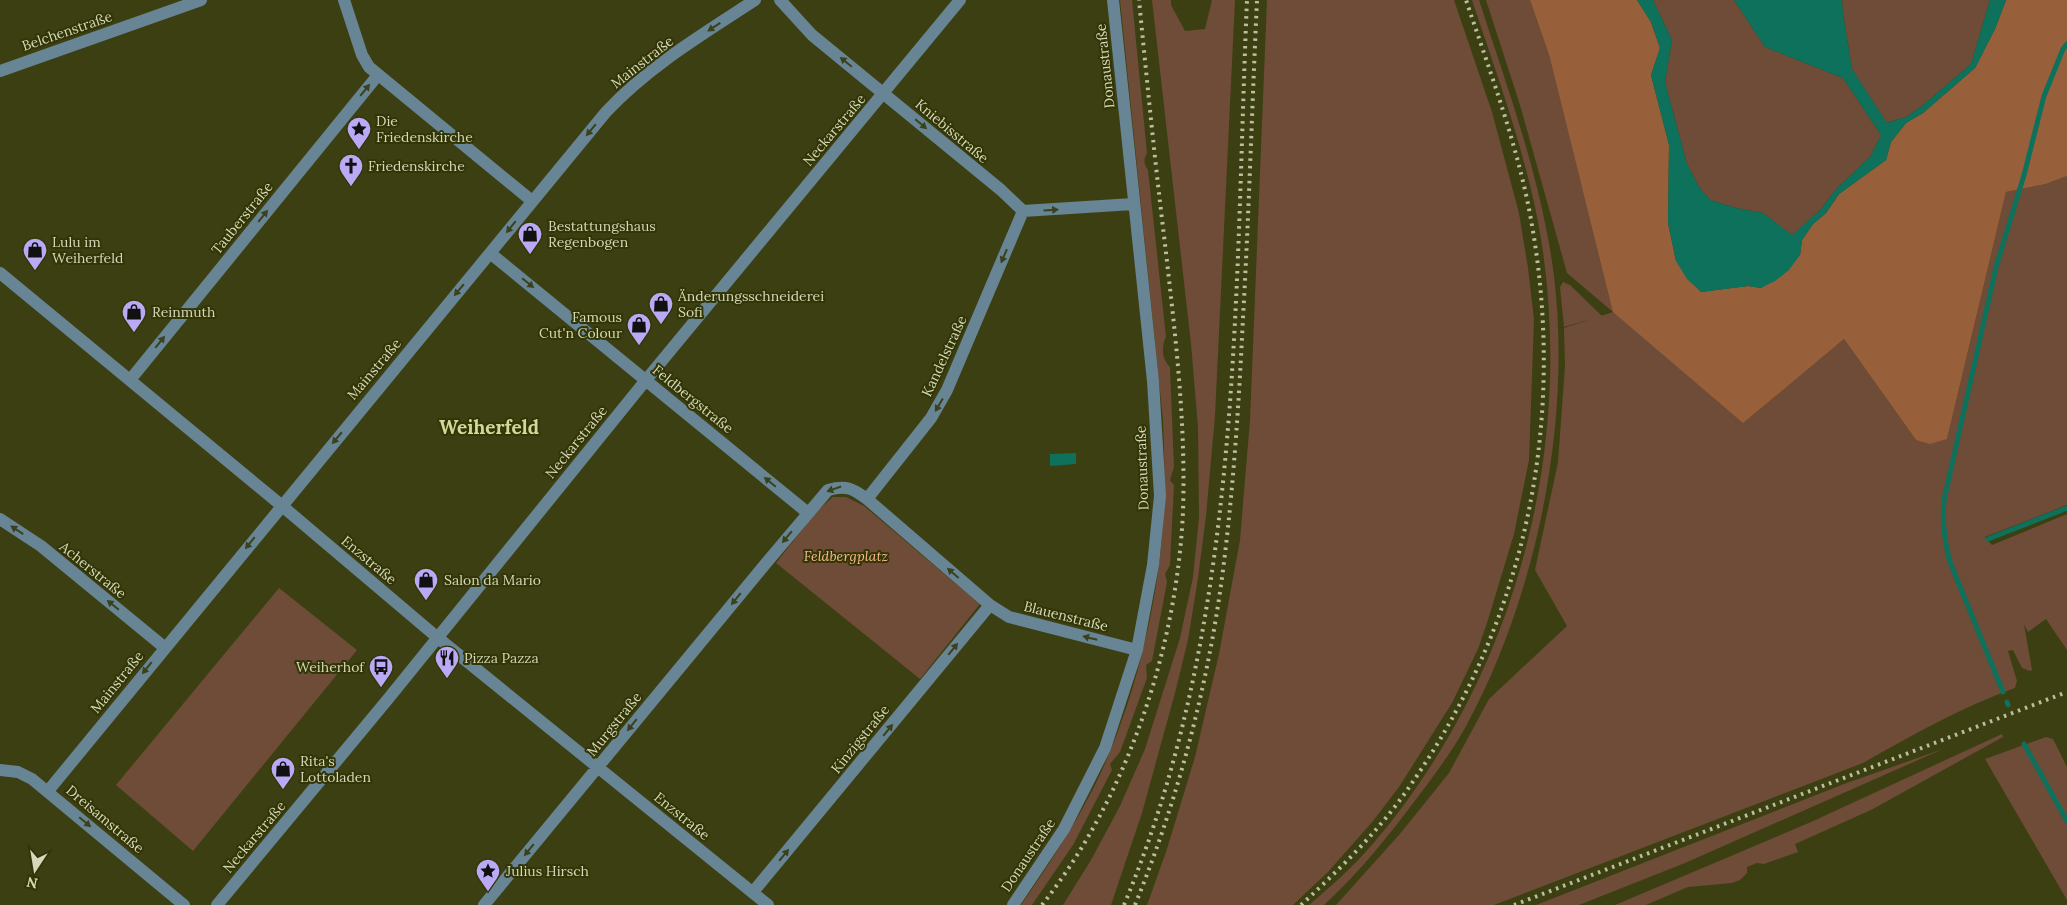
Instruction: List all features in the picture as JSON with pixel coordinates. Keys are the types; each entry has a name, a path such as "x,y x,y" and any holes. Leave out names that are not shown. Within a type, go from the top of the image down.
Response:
{"street":[{"name":"Belchenstraße","path":"0,71 201,0"},
{"path":"344,0 362,55 369,67 532,201"},
{"name":"Mainstraße","path":"48,790 532,201 626,91 661,63 755,0"},
{"name":"Kniebisstraße","path":"780,0 812,35 1001,190 1023,211"},
{"name":"Neckarstraße","path":"217,905 438,638 646,380 960,0"},
{"name":"Donaustraße","path":"1012,905 1064,829 1105,748 1137,650 1154,565 1160,496 1153,381 1113,0"},
{"name":"Tauberstraße","path":"130,380 378,74"},
{"path":"1023,211 1133,204"},
{"name":"Kandelstraße","path":"867,499 930,418 947,390 1023,211"},
{"name":"Feldbergstraße","path":"490,253 808,513"},
{"name":"Enzstraße","path":"0,273 281,505 438,638 768,905"},
{"path":"808,513 828,490 842,486 856,491 990,605"},
{"name":"Murgstraße","path":"484,905 808,513"},
{"name":"Acherstraße","path":"0,520 41,546 164,647"},
{"name":"Blauenstraße","path":"990,605 1009,617 1137,650"},
{"name":"Kinzigstraße","path":"753,892 990,605"},
{"name":"Dreisamstraße","path":"0,770 18,772 48,790 184,905"}],"green space":[{"path":"1120,0 1132,0 1147,153 1144,162 1148,170 1166,337 1163,353 1170,367 1174,467 1170,480 1174,485 1170,565 1165,574 1167,582 1152,661 1146,665 1147,678 1120,752 1110,764 1112,770 1073,845 1032,905 1021,905 1078,816 1095,785 1122,720 1134,684 1151,612 1162,539 1164,504 1163,420"},
{"path":"1152,0 1171,0 1171,5 1185,31 1205,29 1212,0 1235,0 1215,416 1206,516 1188,640 1142,813 1111,905 1063,905 1091,860 1120,806 1145,749 1180,638 1193,577 1199,517 1198,427 1191,344"},
{"path":"1267,0 1454,0 1492,112 1519,213 1528,268 1534,319 1529,460 1514,534 1478,649 1452,703 1399,787 1373,821 1328,872 1293,905 1147,905 1166,852 1195,757 1219,654 1240,540 1250,420"},
{"path":"1472,0 1479,0 1523,136 1549,241 1554,276 1558,333 1558,391 1543,509 1529,567 1511,623 1490,677 1460,737 1409,809 1363,866 1324,905 1309,905 1348,870 1370,847 1419,784 1460,716 1494,644 1520,568 1538,491 1548,411 1550,332 1543,252 1531,188 1522,156"},
{"path":"1486,0 1530,0 1550,58 1743,422 1844,339 1916,440 1947,439 2006,192 2046,184 2067,176 2067,505 1985,537 1992,545 2067,514 2067,650 2046,619 2028,632 2024,624 2032,670 2022,668 2013,650 2008,651 2017,681 2015,688 1957,713 1863,763 1494,905 1336,905 1399,835 1449,773 1489,699 1567,626 1535,570 1558,462 1565,366 1564,328 1613,312 1567,273 1520,105"},
{"path":"1653,0 1734,0 1765,47 1843,78 1881,135 1870,157 1837,188 1821,209 1792,236 1763,213 1736,208 1710,200 1699,187 1687,164 1665,82 1672,40"},
{"path":"1842,0 1990,0 1971,64 1922,106 1906,117 1886,123 1852,69"},
{"path":"1563,282 1570,285 1602,316 1564,327 1560,287"},
{"name":"Feldbergplatz","path":"833,497 846,497 864,506 980,604 920,679 776,563 816,512"},
{"path":"279,588 357,650 193,851 116,785"},
{"path":"2002,734 2003,737 1871,810 1795,844 1798,852 1764,864 1757,863 1747,867 1747,873 1740,880 1732,883 1688,887 1646,905 1615,905 1811,822"},
{"path":"2046,737 2053,739 2067,767 2067,900 1985,759"},
{"path":"1943,749 1685,863 1579,905 1536,905 1844,784"}],"shaded area":[{"path":"1530,0 1637,0 1651,22 1660,48 1651,75 1669,145 1668,223 1676,261 1701,292 1748,286 1761,288 1800,255 1802,240 1813,224 1826,213 1839,194 1886,160 1891,142 1906,123 1923,113 1975,68 1995,29 2006,0 2067,0 2067,176 2046,184 2006,192 1947,439 1930,444 1916,440 1844,339 1743,423 1613,312 1550,58"}],"water":[{"path":"1637,0 1653,0 1672,40 1665,82 1687,164 1699,187 1710,200 1736,208 1763,213 1792,235 1821,209 1837,188 1870,157 1881,135 1843,78 1765,47 1734,0 1842,0 1852,69 1887,123 1906,117 1922,106 1971,64 1990,0 2006,0 1995,29 1975,68 1923,113 1906,123 1891,142 1886,160 1839,194 1826,213 1813,224 1802,240 1800,255 1789,270 1775,281 1761,288 1748,286 1701,292 1687,279 1676,261 1668,223 1669,145 1651,75 1660,48 1651,22"},
{"path":"1076,453 1076,464 1050,466 1050,454"}],"waterway":[{"path":"2003,692 1950,562 1944,531 1944,500 1996,267 2024,175 2044,96 2063,49 2067,44"},
{"path":"1988,539 2067,508"},
{"path":"2024,744 2067,821"}],"railway":[{"path":"1042,905 1072,863 1099,817 1122,769 1142,719 1158,667 1179,563 1183,511 1183,444 1179,377 1139,0"},
{"path":"1124,905 1163,797 1192,686 1212,573 1225,459 1234,344 1247,0"},
{"path":"1135,905 1166,822 1191,736 1210,649 1224,562 1240,379 1257,0"},
{"path":"1301,905 1347,861 1389,814 1414,780 1454,715 1486,648 1512,578 1530,506 1540,433 1544,359 1540,284 1523,182 1501,104 1466,0"},
{"path":"1514,905 2067,692"}],"place":[{"name":"Die Friedenskirche","path":"359,150"},
{"name":"Friedenskirche","path":"351,187"},
{"name":"Bestattungshaus Regenbogen","path":"530,255"},
{"name":"Lulu im Weiherfeld","path":"35,271"},
{"name":"Änderungsschneiderei Sofi","path":"661,325"},
{"name":"Reinmuth","path":"134,333"},
{"name":"Famous Cut'n Colour","path":"639,346"},
{"name":"Salon da Mario","path":"426,601"},
{"name":"Pizza Pazza","path":"447,679"},
{"name":"Weiherhof","path":"381,688"},
{"name":"Rita's Lottoladen","path":"283,790"},
{"name":"Julius Hirsch","path":"488,892"}],"district":[{"name":"Weiherfeld","path":"489,427"}]}
